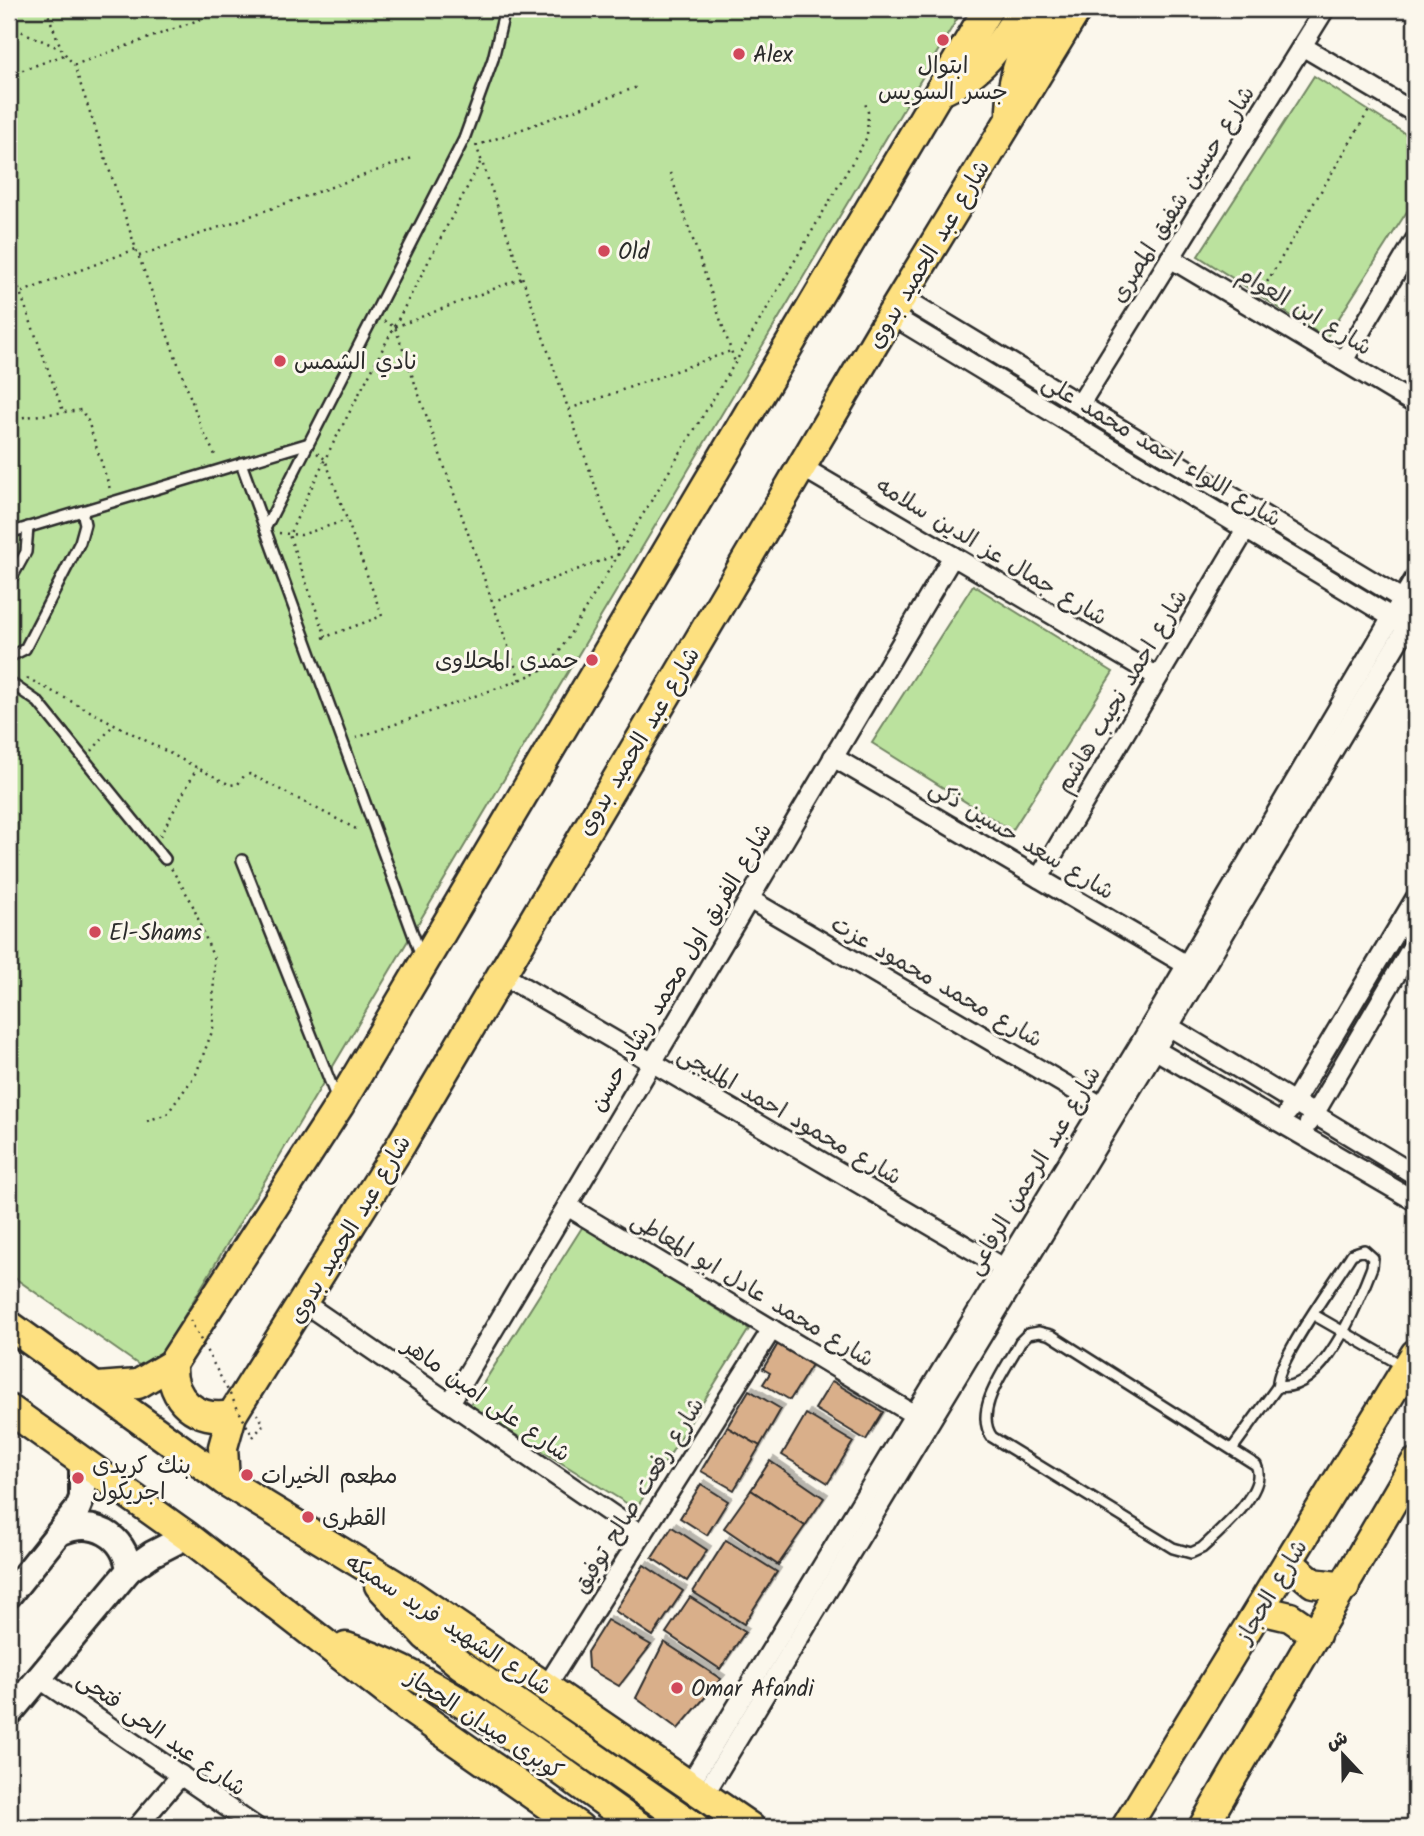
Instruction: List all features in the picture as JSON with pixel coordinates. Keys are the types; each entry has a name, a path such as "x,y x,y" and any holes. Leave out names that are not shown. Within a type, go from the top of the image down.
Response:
{"main road":[{"path":"98,1387 138,1384 172,1364 339,1106 988,9"},
{"path":"939,92 964,80 986,63 1022,9"},
{"path":"1011,116 1018,61 1026,40 1045,9"},
{"name":"شارع عبد الحميد بدوى","path":"225,1480 223,1447 232,1415 304,1303 897,306 1077,9"},
{"name":"شارع الشهيد فريد سميكه","path":"9,1325 225,1480 367,1570 412,1595 750,1827"},
{"name":"شارع الحجاز","path":"1125,1826 1411,1361"},
{"path":"172,1364 173,1382 188,1406 204,1415 232,1415"},
{"path":"9,1409 187,1536 407,1707 579,1827"},
{"path":"9,1595 61,1532 82,1498 82,1461"},
{"path":"1207,1826 1415,1463"},
{"path":"61,1532 86,1526 110,1534 126,1554 129,1570"},
{"path":"9,1714 129,1570 163,1547 187,1536"},
{"path":"1288,1562 1313,1583 1345,1587"},
{"name":"كوبرى ميدان الحجاز","path":"367,1570 426,1636 460,1664 695,1827"},
{"path":"1260,1610 1290,1617 1316,1635"},
{"name":"كوبرى ميدان الحجاز","path":"320,1639 392,1665 441,1691 640,1827"}],"street":[{"name":"شارع حسين شفيق المصرى","path":"1080,404 1325,9"},
{"path":"1302,46 1415,113"},
{"path":"1342,361 1415,240"},
{"name":"شارع ابن العوام","path":"1170,258 1415,404"},
{"name":"شارع اللواء احمد محمد على","path":"897,306 1080,404 1409,603"},
{"name":"شارع اللواء احمد محمد على","path":"897,306 1246,529 1405,619"},
{"name":"شارع جمال عز الدين سلامه","path":"802,467 1158,677"},
{"name":"شارع احمد نجيب هاشم","path":"1039,878 1246,529"},
{"name":"شارع الفريق اول محمد رشاد حسن","path":"450,1403 953,556"},
{"name":"شارع عبد الرحمن الرفاعى","path":"697,1790 913,1414 1100,1105 1148,1046 1169,1027 1405,619 1415,578"},
{"name":"شارع عبد الرحمن الرفاعى","path":"697,1790 1018,1277 1148,1046 1153,1017 1185,964 1405,619"},
{"name":"شارع سعد حسين ذكى","path":"834,757 1185,964"},
{"name":"شارع محمد محمود عزت","path":"749,899 1100,1105"},
{"path":"1281,1123 1415,899"},
{"path":"1302,1135 1415,942"},
{"name":"شارع محمود احمد المليجى","path":"501,974 1018,1277"},
{"path":"1153,1017 1415,1175"},
{"path":"1148,1046 1415,1201"},
{"name":"شارع محمد عادل ابو المعاطى","path":"567,1206 913,1414"},
{"name":"شارع على امين ماهر","path":"304,1303 642,1535"},
{"name":"شارع رفعت صالح توفيق","path":"546,1687 772,1329"},
{"name":"شارع عبد الحى فتحى","path":"40,1679 256,1827"},
{"path":"137,1827 181,1775"}],"lane":[{"path":"265,529 306,444 464,139 493,59 505,9"},
{"path":"9,533 306,444"},
{"path":"241,463 424,964"},
{"path":"9,657 25,649 80,542 85,524 82,511"},
{"path":"9,583 26,551 28,527"},
{"path":"9,682 38,702 165,859"},
{"path":"242,860 339,1106"},
{"path":"1232,1449 1278,1387 1277,1379 1285,1360 1352,1254 1360,1250 1368,1252 1373,1258 1372,1267 1343,1332 1318,1368 1291,1385 1278,1387"},
{"path":"1314,1315 1343,1332 1411,1361"},
{"path":"1040,1332 1051,1335 1232,1449 1256,1465 1260,1475 1258,1486 1202,1548 1185,1553 992,1437 984,1422 985,1413 1020,1342 1028,1334 1040,1332"}],"path":[{"path":"46,9 61,50"},
{"path":"74,65 229,9"},
{"path":"9,26 61,50 74,65 136,249 202,429 221,469"},
{"path":"9,75 67,54"},
{"path":"476,146 639,86"},
{"path":"1252,307 1380,92"},
{"path":"343,743 520,680 541,670 558,654 735,363 867,137 868,112 864,100"},
{"path":"464,139 476,146 619,554"},
{"path":"139,256 412,158"},
{"path":"326,637 289,535 325,459 481,161"},
{"path":"670,173 735,363"},
{"path":"9,297 136,249"},
{"path":"9,262 63,411"},
{"path":"395,327 522,278"},
{"path":"372,315 395,327 520,680"},
{"path":"568,410 731,351"},
{"path":"9,419 75,409 85,415 114,501"},
{"path":"306,444 325,459 382,616 307,644"},
{"path":"265,529 301,535 347,520"},
{"path":"494,601 619,554"},
{"path":"22,675 230,785 238,784 244,776 250,774 350,827 375,831"},
{"path":"84,760 114,724"},
{"path":"155,846 197,768"},
{"path":"147,1121 167,1114 196,1074 213,1029 214,959 191,901 165,859"},
{"path":"190,1320 253,1437 264,1424"}],"green space":[{"path":"9,9 963,9 158,1360 139,1365 9,1274"},
{"path":"1314,76 1415,140 1415,199 1326,338 1198,256"},
{"path":"973,585 1113,672 1012,831 872,743"},
{"path":"583,1226 749,1329 636,1509 469,1406"}],"building":[{"path":"779,1342 813,1363 790,1400 763,1384 770,1373 763,1369"},
{"path":"832,1381 883,1412 866,1440 815,1409"},
{"path":"749,1390 781,1409 760,1446 727,1427"},
{"path":"806,1414 853,1442 828,1483 782,1455"},
{"path":"727,1427 760,1446 734,1490 701,1471"},
{"path":"770,1461 824,1498 805,1526 751,1490"},
{"path":"701,1484 728,1501 707,1535 680,1518"},
{"path":"751,1490 805,1526 778,1565 724,1528"},
{"path":"672,1527 707,1550 687,1581 652,1558"},
{"path":"726,1540 777,1572 744,1624 693,1592"},
{"path":"644,1565 683,1591 653,1636 615,1611"},
{"path":"690,1597 745,1632 720,1669 666,1633"},
{"path":"607,1620 651,1645 619,1686 588,1668 587,1652"},
{"name":"Omar Afandi","path":"664,1642 721,1679 678,1729 636,1698"}],"place":[{"name":"ابتوال جسر السويس","path":"943,40"},
{"name":"Alex","path":"739,54"},
{"name":"Old","path":"604,251"},
{"name":"نادي الشمس","path":"280,361"},
{"name":"حمدى المحلاوى","path":"592,660"},
{"name":"El-Shams","path":"95,932"},
{"name":"مطعم الخيرات","path":"247,1475"},
{"name":"بنك كريدى اجريكول","path":"78,1478"},
{"name":"القطرى","path":"308,1517"},
{"name":"Omar Afandi","path":"677,1688"}]}
